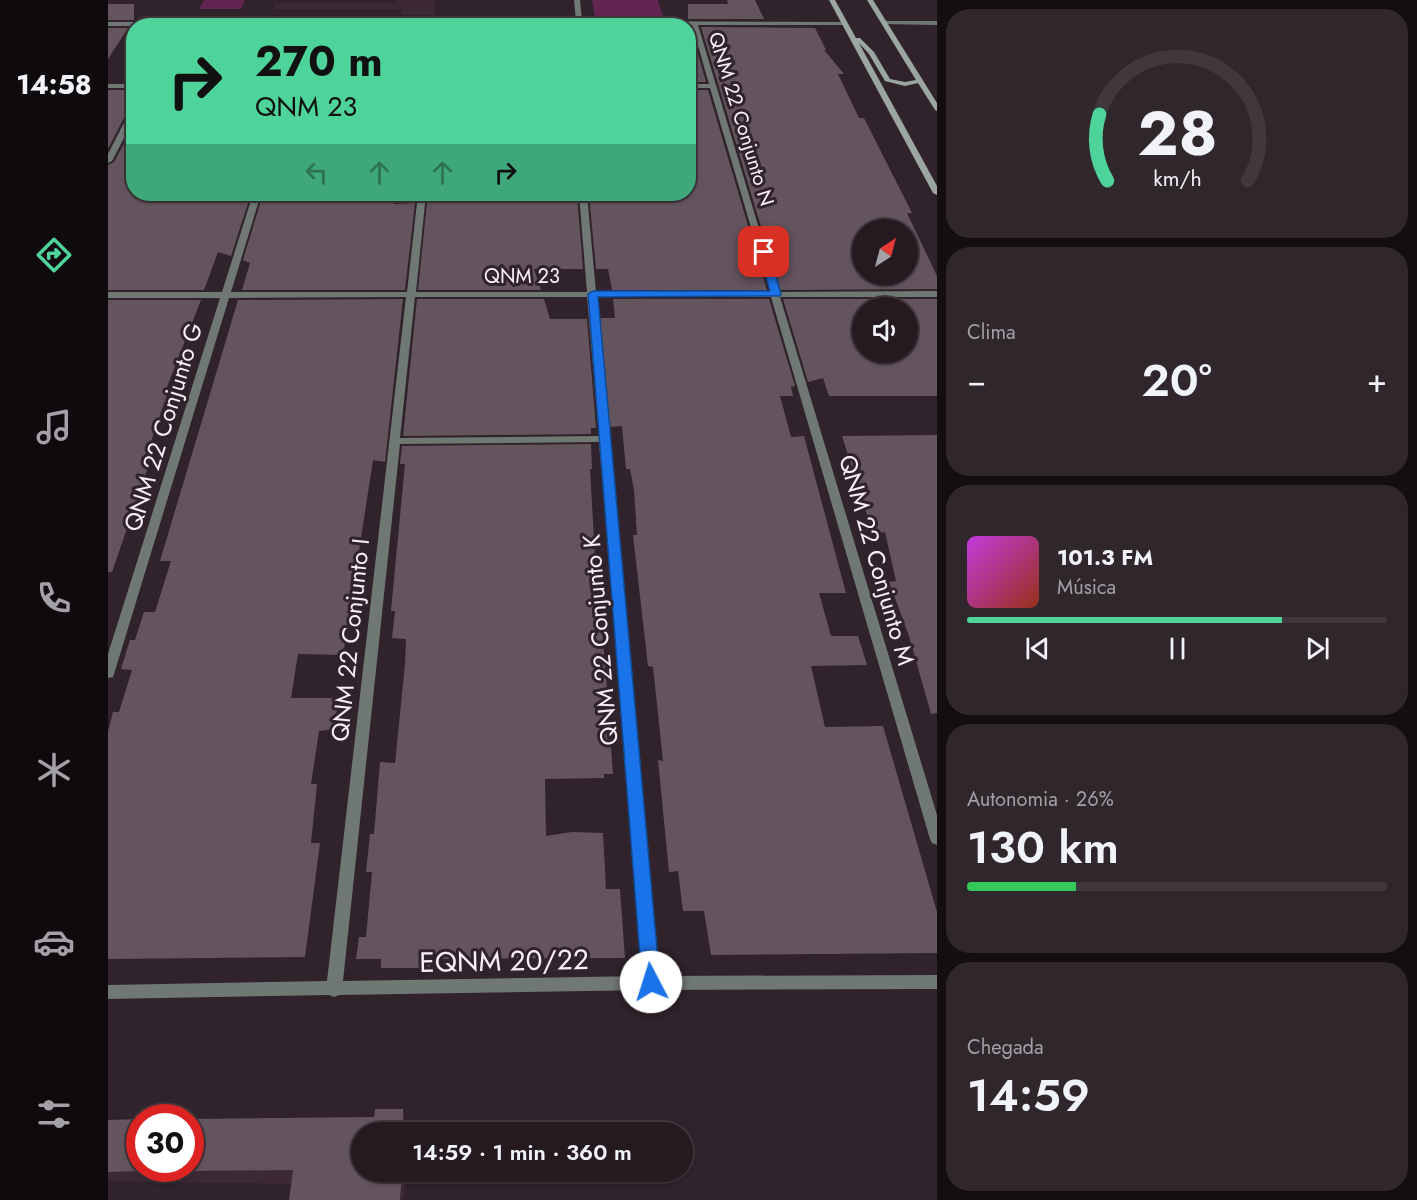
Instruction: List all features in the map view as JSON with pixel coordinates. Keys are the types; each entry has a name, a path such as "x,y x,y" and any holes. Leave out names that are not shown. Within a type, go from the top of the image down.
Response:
{"main road":[{"path":"832,0 936,191"},
{"path":"870,0 937,109"},
{"path":"845,25 872,53 887,80 905,84 920,81"}],"street":[{"path":"577,0 579,18"},
{"path":"696,23 845,25"},
{"path":"884,23 937,23"},
{"path":"108,24 126,24"},
{"name":"QNM 22 Conjunto N","path":"696,30 776,294"},
{"path":"108,86 126,86"},
{"path":"696,86 713,86"},
{"path":"108,161 126,126"},
{"name":"QNM 22 Conjunto G","path":"108,674 255,201"},
{"name":"QNM 22 Conjunto I","path":"334,990 421,201"},
{"name":"QNM 22 Conjunto K","path":"584,201 651,982"},
{"name":"QNM 22 Conjunto M","path":"776,294 937,839"},
{"name":"QNM 23","path":"108,295 937,294"},
{"path":"395,441 605,439"},
{"name":"EQNM 20/22","path":"108,992 334,990 651,982 937,983"}],"shaded area":[{"path":"204,0 245,0 241,9 199,9"},
{"path":"398,0 436,0 434,15 401,15 401,9 273,9 275,3 397,3"},
{"path":"592,0 658,0 663,17 595,17"},
{"path":"108,1129 126,1151 126,1181 108,1181"},
{"path":"204,1130 351,1131 351,1182 405,1182 404,1200 299,1200 301,1184 172,1182 204,1182"}],"building":[{"path":"727,0 755,0 764,19 688,18 688,4 728,4"},
{"path":"108,4 134,4 134,18 108,20"},
{"path":"701,27 815,28 826,50 824,50 844,74 838,74 859,118 864,118 912,213 907,213 910,219 852,219 852,285 918,285 918,236 937,276 937,289 780,290"},
{"path":"108,28 126,28 126,31 108,59"},
{"path":"696,48 706,82 696,82"},
{"path":"108,90 126,90 126,114 108,149"},
{"path":"696,90 708,90 767,290 612,290 608,269 596,269 590,201 696,201"},
{"path":"126,140 126,201 249,201 231,256 218,252 204,290 108,290 108,165 114,162"},
{"path":"261,201 415,203 405,290 242,290 250,263 243,260"},
{"path":"445,201 577,201 583,269 534,269 541,290 418,290 427,203 445,203"},
{"path":"403,299 385,462 373,460 343,655 298,654 291,698 338,698 335,729 319,731 311,784 317,784 311,843 320,843 305,957 108,959 108,732 113,712 119,712 132,670 121,669 130,640 135,640 144,612 155,612 171,561 160,561 238,300"},
{"path":"417,299 544,299 550,319 587,319 596,428 591,428 591,434 403,436"},
{"path":"613,299 769,299 795,386 791,387 793,396 780,396 791,437 804,436 846,593 819,593 831,636 858,636 867,665 811,666 825,727 883,726 937,912 937,953 711,955 704,911 683,911 678,871 669,872 658,760 663,761 653,667 648,666 633,535 637,535 634,490 630,469 626,469 622,426 610,427 600,318 615,318"},
{"path":"783,299 852,299 852,363 918,363 918,299 937,299 937,396 829,396 823,378 808,382"},
{"path":"108,300 201,300 165,392 168,392 148,450 154,450 112,572 108,572"},
{"path":"937,435 937,713 931,714 909,636 889,582 896,581 885,532 873,534 842,436"},
{"path":"591,444 592,469 590,469 598,610 600,610 606,675 613,774 604,774 604,778 545,779 546,836 572,832 603,833 606,889 620,889 625,958 431,959 430,968 381,968 381,959 356,959 359,937 366,937 372,872 366,872 370,834 374,834 380,762 395,763 405,664 406,639 392,638 395,611 391,611 405,464 400,464 402,446"},
{"path":"375,1109 403,1109 404,1122 351,1122 351,1182 401,1182 400,1200 289,1200 293,1170 204,1171 204,1119 374,1117"},
{"path":"126,1119 126,1171 108,1172 108,1120"}],"route":[{"path":"651,982 593,294 776,294 764,252"}]}
